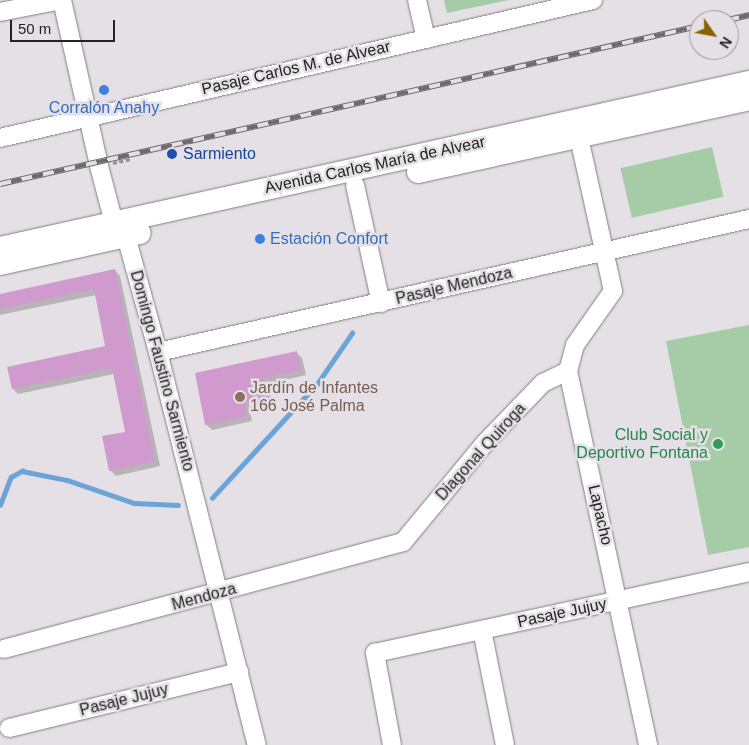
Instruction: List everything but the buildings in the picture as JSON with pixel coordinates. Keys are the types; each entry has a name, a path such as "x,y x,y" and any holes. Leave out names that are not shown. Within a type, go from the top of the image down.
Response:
{"main road":[{"name":"Avenida Carlos María de Alvear","path":"0,248 120,230 355,185 578,129 749,82"},
{"name":"Avenida Carlos María de Alvear","path":"0,264 120,230 578,129 749,99"}],"street":[{"path":"0,12 61,0"},
{"name":"Domingo Faustino Sarmiento","path":"61,0 88,115 120,230 158,352 222,593 239,672 258,745"},
{"path":"417,0 426,39"},
{"name":"Pasaje Carlos M. de Alvear","path":"0,138 88,115 593,0"},
{"name":"Lapacho","path":"578,129 606,250 613,291 576,345 568,371 619,601 648,745"},
{"path":"355,185 381,303"},
{"name":"Pasaje Mendoza","path":"158,352 749,219"},
{"name":"Diagonal Quiroga","path":"403,542 484,444 543,383 568,371"},
{"name":"Mendoza","path":"4,649 222,593 403,542"},
{"name":"Pasaje Jujuy","path":"392,745 375,653 749,572"},
{"path":"482,630 505,745"},
{"name":"Pasaje Jujuy","path":"9,728 239,672"}],"green space":[{"path":"444,0 509,0 447,13"},
{"path":"712,147 723,197 632,218 620,168"},
{"name":"Club Social y Deportivo Fontana","path":"749,325 749,547 708,555 666,341"}],"waterway":[{"path":"212,498 317,384 352,333"},
{"path":"0,505 11,477 22,471 67,480 134,503 178,505"}],"railway":[{"path":"739,17 749,15"},
{"path":"0,184 689,28"}],"place":[{"name":"Corralón Anahy","path":"104,90"},
{"name":"Sarmiento","path":"172,154"},
{"name":"Estación Confort","path":"260,239"},
{"name":"Jardín de Infantes 166 José Palma","path":"240,397"},
{"name":"Club Social y Deportivo Fontana","path":"718,444"}]}
